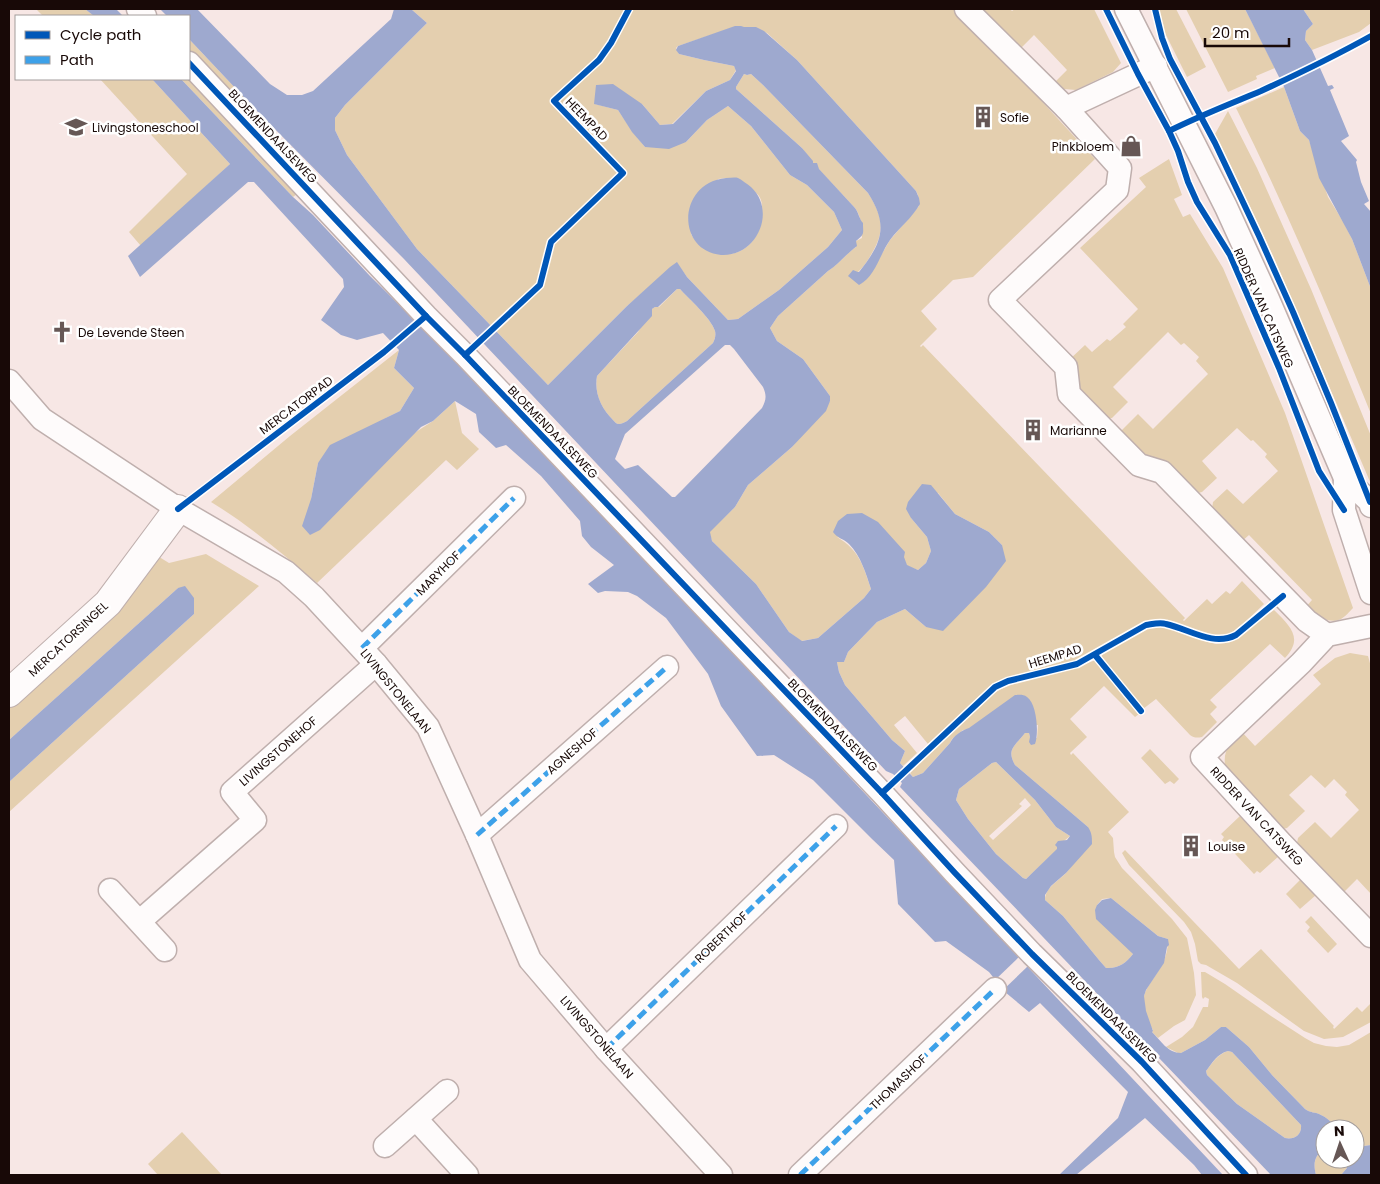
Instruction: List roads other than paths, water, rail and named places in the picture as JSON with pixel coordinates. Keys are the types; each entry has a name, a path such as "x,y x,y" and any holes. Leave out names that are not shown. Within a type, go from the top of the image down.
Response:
{"street":[{"path":"966,9 1066,108 1120,168 1117,190 1000,300 1066,367 1069,394 1107,434 1139,466 1162,472 1307,621 1327,635 1371,626"},
{"name":"RIDDER VAN CATSWEG","path":"1126,9 1226,206 1345,478 1370,502 1371,506"},
{"name":"BLOEMENDAALSEWEG","path":"190,64 420,310 472,362 875,786 955,873 1032,954 1142,1062 1246,1175"},
{"path":"1066,108 1156,66"},
{"name":"LIVINGSTONELAAN","path":"9,381 42,419 178,509 286,572 314,597 369,656 428,727 477,835 530,960 606,1049 721,1175"},
{"name":"RIDDER VAN CATSWEG","path":"1345,478 1344,510 1371,593"},
{"name":"MARYHOF","path":"369,656 514,498"},
{"name":"MERCATORSINGEL","path":"9,693 108,603 178,509"},
{"name":"RIDDER VAN CATSWEG","path":"1327,635 1301,663 1202,757 1282,844 1371,936"},
{"name":"LIVINGSTONEHOF","path":"140,921 255,820 232,792 369,656"},
{"name":"AGNESHOF","path":"477,835 667,667"},
{"name":"ROBERTHOF","path":"606,1049 836,826"},
{"path":"110,890 165,950"},
{"name":"THOMASHOF","path":"800,1175 995,989"},
{"path":"385,1146 446,1090"},
{"path":"416,1119 467,1175"}],"water":[{"path":"85,9 116,9 122,15 93,15"},
{"path":"160,9 197,9 270,84 287,95 302,95 313,91 391,19 394,9 411,9 427,23 345,105 335,118 335,130 347,155 417,249 548,385 627,306 677,262 687,277 728,320 738,319 779,290 828,247 842,230 834,212 807,185 790,175 751,126 728,106 707,120 686,142 669,149 645,147 632,132 618,110 594,104 596,85 613,84 642,104 660,125 673,124 706,91 730,80 736,71 734,66 679,54 676,50 678,46 735,26 756,27 764,31 797,60 916,191 920,204 890,240 869,277 859,285 848,276 853,270 859,272 867,262 877,243 880,225 875,205 868,193 763,85 751,74 744,74 736,89 802,148 813,163 817,163 819,169 856,210 863,223 863,232 856,241 857,246 778,316 770,328 777,341 803,359 830,396 826,411 792,447 748,485 735,507 710,532 712,541 756,584 789,632 802,641 818,638 864,598 871,589 857,554 849,544 833,532 838,521 847,514 862,513 878,522 905,552 904,557 907,565 918,570 926,563 931,551 927,537 906,509 908,502 922,484 931,485 955,514 989,532 1002,545 1006,561 986,587 943,631 926,627 905,609 877,622 848,652 844,662 837,662 845,685 892,740 905,751 900,763 913,777 923,773 958,734 1015,695 1027,697 1035,712 1037,726 1035,744 1031,745 1029,733 1025,733 1013,748 1012,760 1015,765 1088,827 1092,837 1092,844 1066,873 1051,886 1045,895 1045,900 1063,916 1106,968 1121,965 1133,954 1096,919 1095,910 1102,900 1111,898 1158,936 1168,939 1169,945 1164,963 1144,996 1152,1032 1165,1046 1172,1051 1181,1053 1205,1040 1221,1027 1226,1027 1249,1047 1272,1075 1305,1109 1328,1119 1315,1119 1316,1175 1271,1175 1159,1058 1160,1056 1149,1045 1146,1045 900,787 902,783 893,774 886,771 404,259 255,109 190,40 190,15 166,15","holes":["677,289 680,289 713,326 715,331 713,343 627,421 617,424 599,400 597,376 652,316 652,309 658,307","725,345 730,345 763,387 766,398 762,408 675,497 672,497 638,465 625,469 615,459 625,434","996,762 1035,800 1056,827 1070,836 1067,840 1058,841 1055,845 1057,849 1026,879 996,854 968,819 956,800 959,789 992,763","1224,1052 1232,1052 1301,1125 1297,1136 1285,1138 1237,1104 1207,1075 1206,1071 1218,1056"]},
{"path":"1245,9 1303,9 1313,24 1306,31 1305,40 1312,50 1328,86 1332,85 1334,88 1330,90 1349,136 1341,141 1357,160 1361,182 1369,201 1364,204 1371,212 1371,289 1352,239 1319,178 1309,140 1300,131 1284,87"},
{"path":"153,80 182,80 293,197 313,215 370,276 440,345 703,621 1223,1175 1202,1175 1145,1118 1076,1175 1059,1175 1118,1118 1128,1092 1040,1003 1029,1012 1005,992 989,972 946,941 935,942 898,904 894,860 813,780 774,755 757,756 721,706 708,674 666,618 637,596 628,592 605,591 598,593 588,584 614,565 591,547 582,536 580,521 541,476 506,445 496,448 479,432 476,414 455,401 433,421 421,427 320,530 310,535 302,526 311,499 318,463 330,445 400,411 414,388 394,368 399,350 383,333 357,340 341,335 321,320 344,287 343,279 254,182 248,182 140,277 128,256 230,164"},
{"path":"726,178 738,178 751,187 759,197 762,208 762,220 759,231 745,249 734,254 721,255 706,251 696,242 690,230 688,217 691,204 698,192 710,183"},
{"path":"185,586 194,598 194,614 9,782 9,740 178,588"},
{"path":"1371,1145 1371,1175 1341,1175 1346,1169 1365,1169 1365,1146"}],"place":[{"name":"Sofie","path":"983,117"},
{"name":"Livingstoneschool","path":"76,127"},
{"name":"Pinkbloem","path":"1131,146"},
{"name":"De Levende Steen","path":"62,332"},
{"name":"Marianne","path":"1033,430"},
{"name":"Louise","path":"1191,846"}]}
